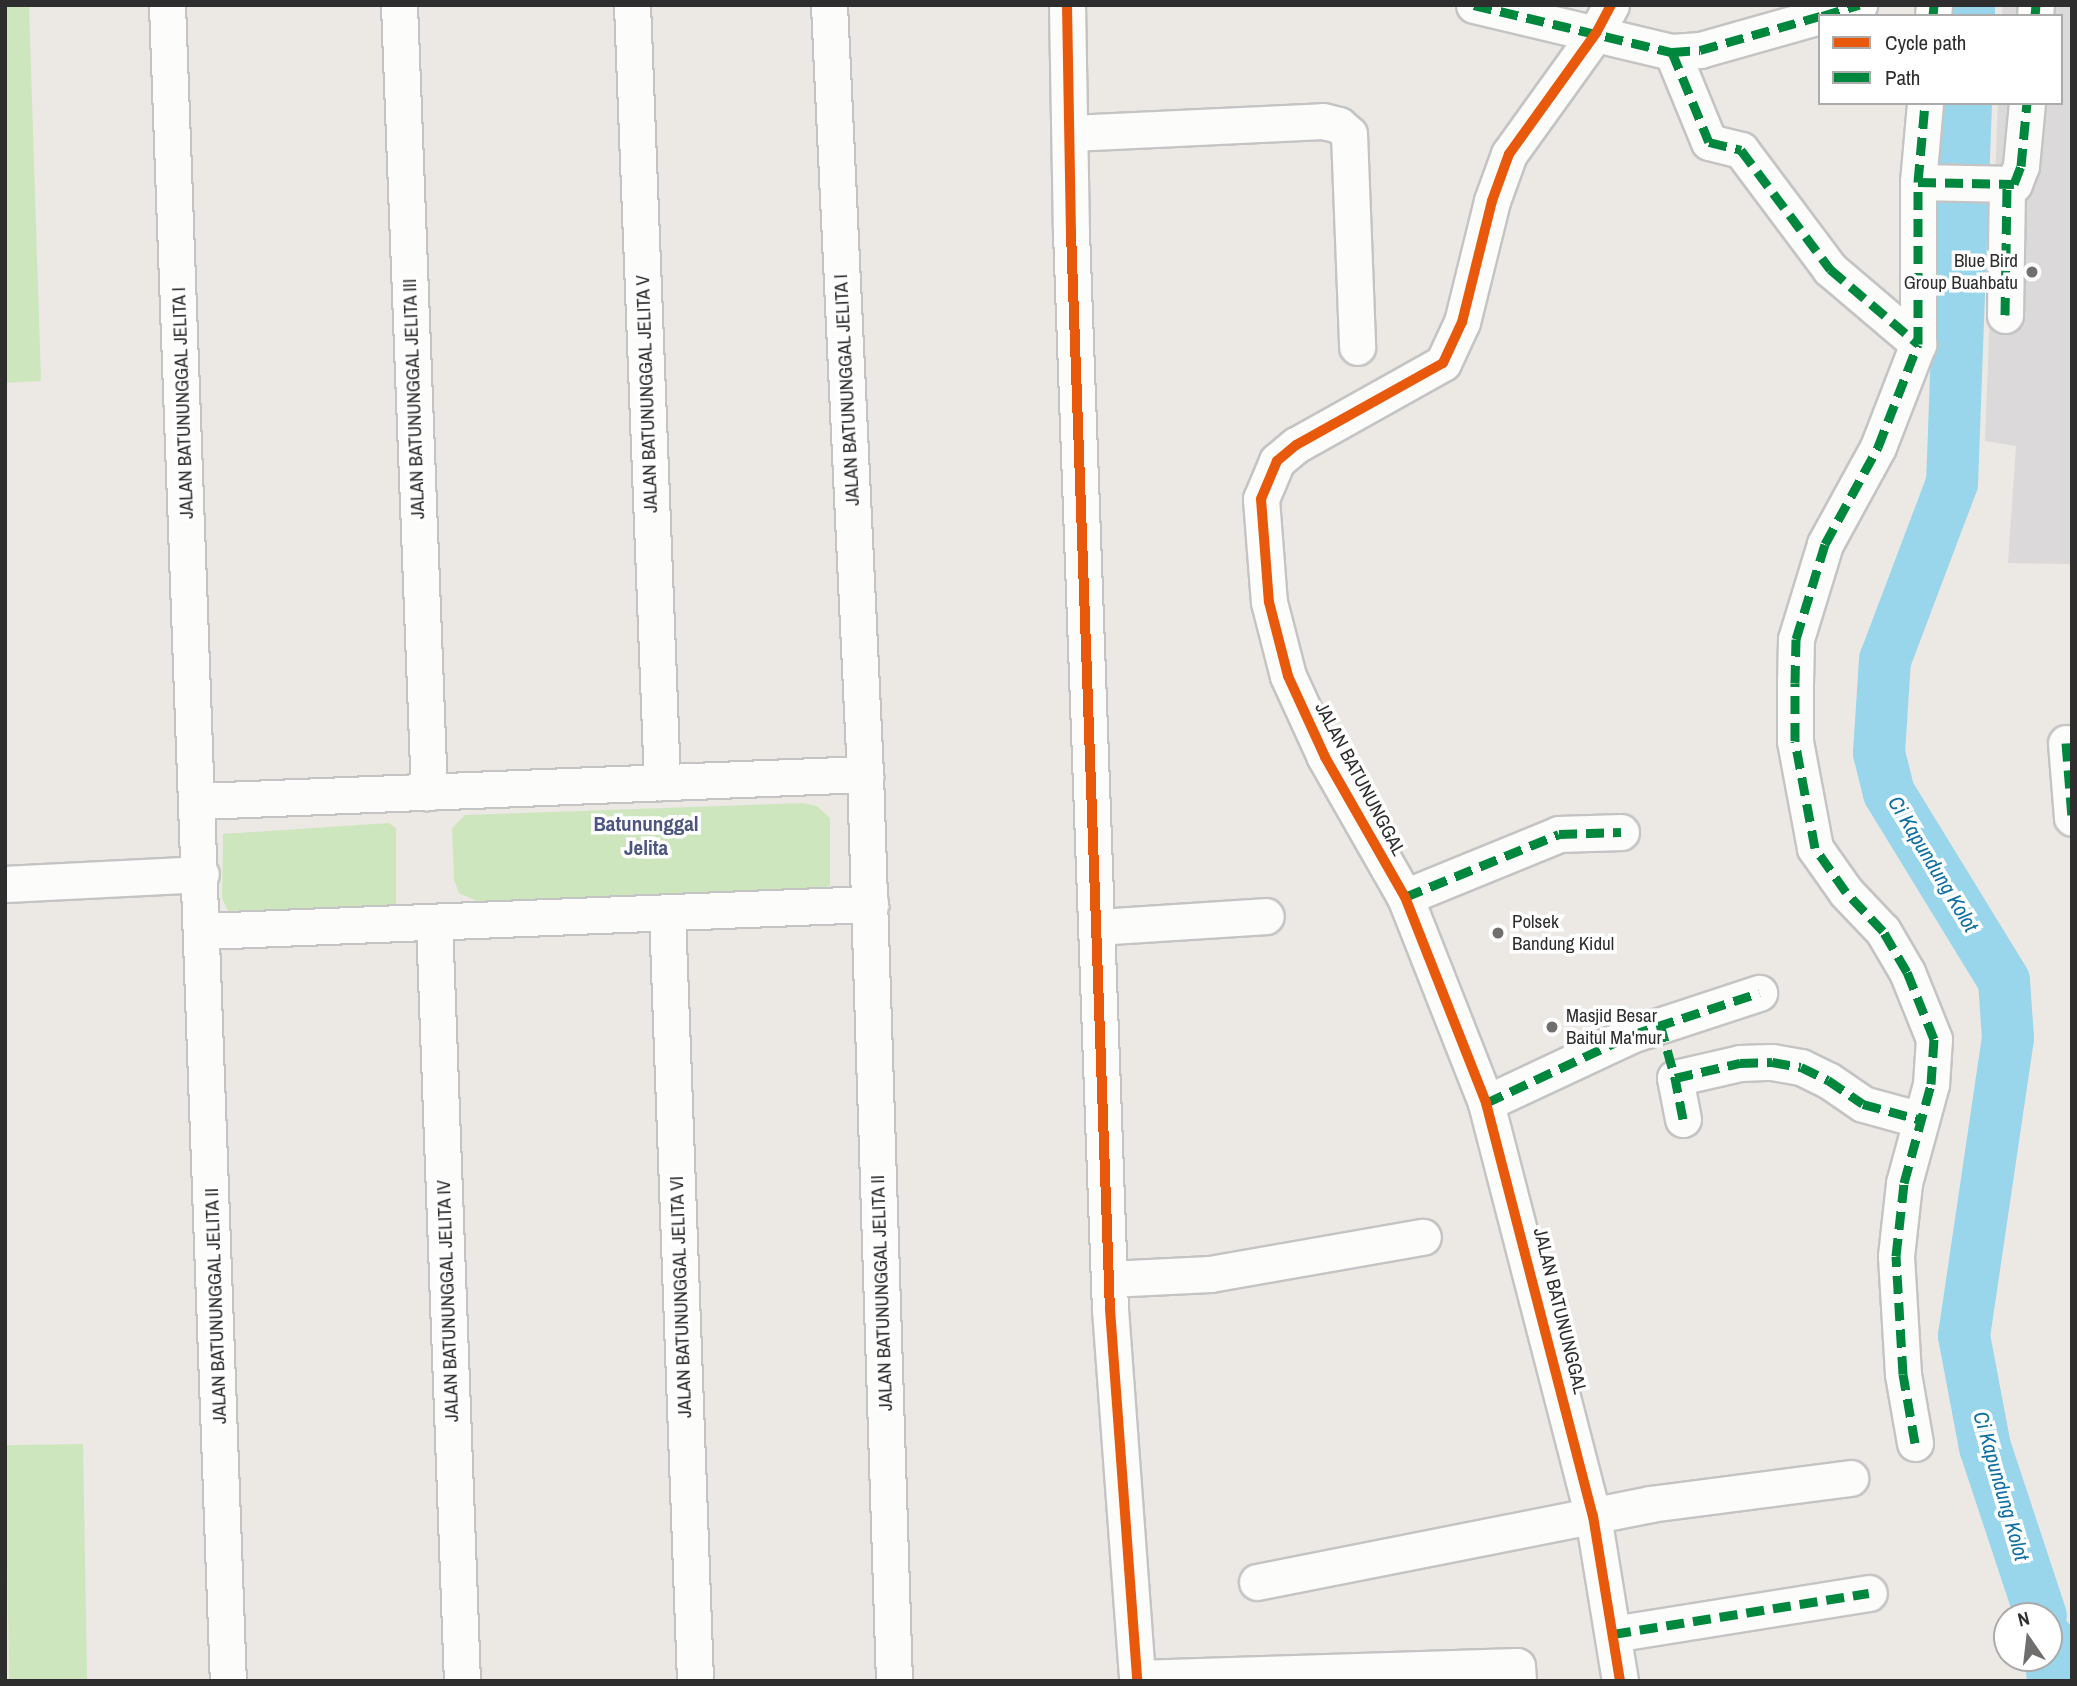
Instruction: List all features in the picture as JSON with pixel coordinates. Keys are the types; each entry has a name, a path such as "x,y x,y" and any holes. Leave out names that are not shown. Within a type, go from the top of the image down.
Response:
{"street":[{"name":"JALAN BATUNUNGGAL JELITA I","path":"167,5 201,865"},
{"name":"JALAN BATUNUNGGAL JELITA III","path":"399,5 429,792"},
{"name":"JALAN BATUNUNGGAL JELITA V","path":"632,5 662,782"},
{"name":"JALAN BATUNUNGGAL JELITA I","path":"829,5 870,904"},
{"path":"1068,5 1109,1279 1137,1679 1344,1676 1517,1667 1518,1681"},
{"path":"1474,5 1604,19 1672,52 1700,50 1818,17"},
{"path":"1828,14 1859,5"},
{"name":"JALAN BATUNUNGGAL","path":"1604,19 1520,135 1492,201 1454,347 1443,363 1296,445 1277,461 1261,499 1269,602 1288,676 1325,757 1405,897 1486,1103 1594,1516 1620,1681"},
{"path":"1672,52 1709,142 1741,150 1830,269 1918,327"},
{"path":"1915,1443 1903,1374 1896,1256 1904,1183 1931,1084 1934,1039 1907,972 1883,931 1846,892 1815,848 1795,741 1796,639 1825,544 1878,447 1918,327 1935,182 1925,105"},
{"path":"1935,182 1999,186 2018,177 2026,105"},
{"path":"1071,132 1323,121 1339,125 1349,134 1357,347"},
{"path":"1999,186 2005,314"},
{"path":"2066,743 2072,818"},
{"path":"199,801 865,774"},
{"path":"1405,897 1559,834 1621,832"},
{"path":"5,863 201,865"},
{"path":"5,884 201,865"},
{"name":"JALAN BATUNUNGGAL JELITA II","path":"201,865 228,1681"},
{"path":"204,931 870,904"},
{"name":"JALAN BATUNUNGGAL JELITA II","path":"870,904 894,1681"},
{"name":"JALAN BATUNUNGGAL JELITA VI","path":"667,913 695,1681"},
{"path":"1097,927 1266,916"},
{"name":"JALAN BATUNUNGGAL JELITA IV","path":"434,922 462,1681"},
{"path":"1486,1103 1667,1050 1759,993"},
{"path":"1667,1050 1740,1063 1801,1067 1863,1104 1921,1120"},
{"path":"1667,1050 1683,1119"},
{"path":"1109,1279 1210,1274 1423,1237"},
{"path":"1257,1582 1703,1496 1850,1478"},
{"path":"1613,1634 1870,1593"}],"shaded area":[{"name":"Blue Bird Group Buahbatu","path":"2002,5 2072,5 2072,564 2008,563 2016,446 1985,441 1998,105 2063,105 2063,14 2002,14"}],"green space":[{"path":"5,5 29,5 41,381 5,383"},
{"path":"803,803 817,806 830,818 830,886 811,892 479,902 459,893 454,880 452,828 465,815"},
{"path":"389,823 396,828 396,906 228,911 222,898 223,834"},
{"path":"83,1444 87,1681 9,1681 5,1445"}],"waterway":[{"name":"Ci Kapundung Kolot","path":"1969,5 1969,14"},
{"name":"Ci Kapundung Kolot","path":"1966,105 1952,483 1885,660 1879,753 1889,793 2004,981 2008,1038 1964,1336 1985,1447 2036,1602"},
{"name":"Ci Kapundung Kolot","path":"2052,1672 2053,1681"}],"marked path":[{"path":"1474,5 1672,52 1700,50 1818,17"},
{"path":"1829,14 1859,5"},
{"path":"1933,14 1934,5"},
{"path":"2035,14 2036,5"},
{"path":"1672,52 1709,142 1741,150 1830,269 1918,344"},
{"path":"1915,1443 1903,1374 1896,1256 1904,1183 1931,1084 1934,1039 1907,972 1883,931 1846,892 1815,848 1795,741 1795,683 1796,639 1825,544 1878,447 1918,344 1918,182 1925,105"},
{"path":"1918,182 2014,184 2021,166 2027,105"},
{"path":"2005,315 2007,187"},
{"path":"2066,743 2072,818"},
{"path":"1405,897 1559,834 1621,832"},
{"path":"1486,1103 1631,1035 1759,993"},
{"path":"1660,1024 1675,1078"},
{"path":"1683,1119 1675,1078 1740,1063 1772,1062 1801,1067 1828,1080 1863,1104 1921,1120"},
{"path":"1613,1634 1869,1593"}],"cycle path":[{"path":"1067,5 1071,232 1110,1309 1137,1681"},
{"path":"1611,5 1596,33 1509,154 1492,201 1462,322 1443,363 1296,445 1277,461 1261,499 1269,602 1288,676 1325,757 1405,897 1486,1103 1593,1516 1620,1681"}],"place":[{"name":"Blue Bird Group Buahbatu","path":"2032,272"},
{"name":"Polsek Bandung Kidul","path":"1498,933"},
{"name":"Masjid Besar Baitul Ma'mur","path":"1552,1027"}],"district":[{"name":"Batununggal Jelita","path":"646,836"}]}
